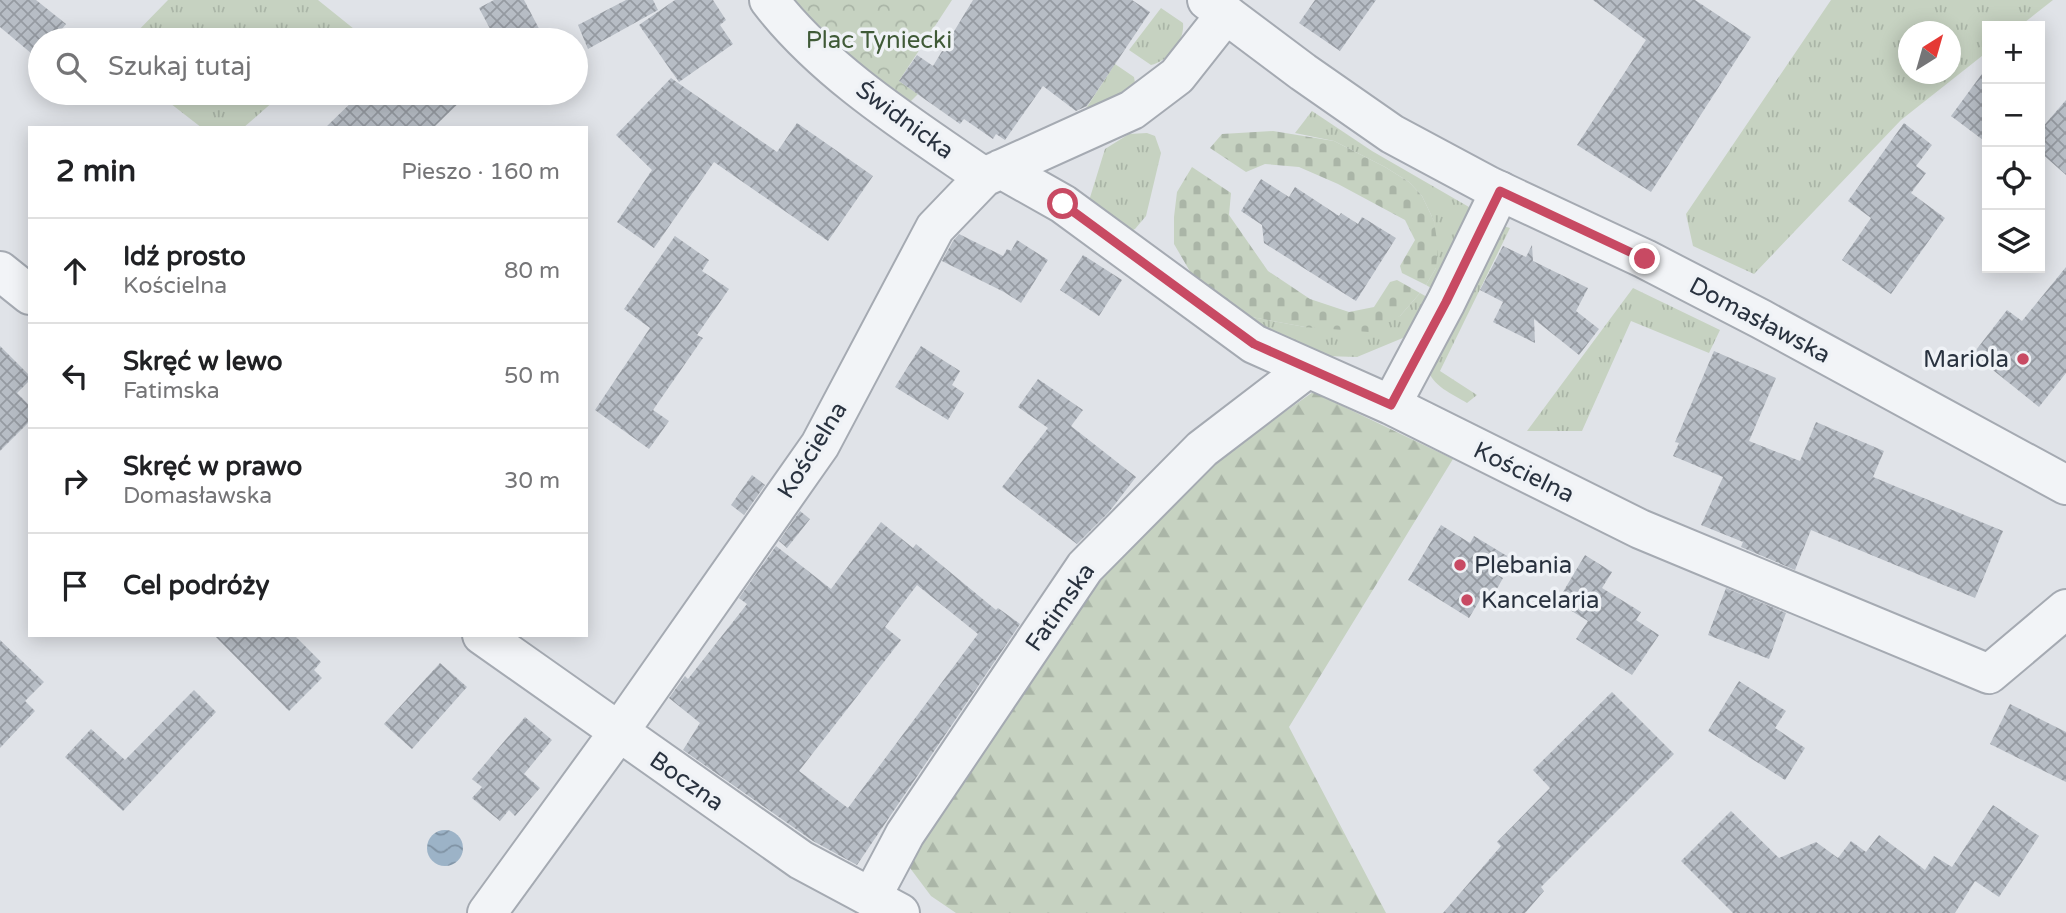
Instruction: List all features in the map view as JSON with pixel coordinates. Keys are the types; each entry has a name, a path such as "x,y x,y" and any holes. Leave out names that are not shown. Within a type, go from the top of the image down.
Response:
{"street":[{"name":"Świdnicka","path":"769,0 786,22 845,77 993,173"},
{"name":"Kościelna","path":"487,913 618,733 820,445 935,228 993,173 1132,110 1177,76 1216,7"},
{"name":"Domasławska","path":"1216,7 1392,134 1500,191 1645,259 1761,319 2066,485"},
{"name":"Kościelna","path":"993,173 1063,204 1254,344 1391,405 1640,528 1989,674 2066,609"},
{"path":"1391,405 1446,302 1500,191"},
{"path":"0,271 28,293"},
{"name":"Fatimska","path":"886,905 905,834 1085,567 1202,449 1308,369"},
{"name":"Boczna","path":"485,637 801,860 886,905"}],"green space":[{"path":"168,0 318,0 353,28 141,28"},
{"name":"Plac Tyniecki","path":"782,0 952,0 899,81 918,94 902,110"},
{"path":"1831,0 2053,0 2026,21 1982,21 1982,56 1961,73 1961,21 1898,21 1898,84 1947,84 1901,120 1754,274 1693,246 1686,214"},
{"path":"1161,8 1183,23 1183,30 1169,55 1151,65 1129,50"},
{"path":"1115,64 1134,77 1135,83 1097,113 1079,119"},
{"path":"172,105 269,105 245,126 199,126"},
{"path":"1312,111 1372,151 1469,207 1469,219 1438,292 1426,285 1436,268 1434,221 1422,196 1409,182 1385,167 1334,141 1295,133"},
{"path":"1273,131 1334,141 1409,182 1422,196 1434,221 1438,247 1436,268 1426,285 1402,273 1400,266 1415,240 1405,220 1338,184 1299,167 1265,164 1246,172 1210,148 1222,134"},
{"path":"1147,133 1155,136 1161,153 1146,216 1135,229 1116,237 1088,204 1105,149 1129,134"},
{"path":"1192,167 1231,193 1229,215 1268,271 1310,299 1349,312 1374,307 1390,282 1397,280 1420,293 1400,316 1369,332 1305,327 1235,314 1202,292 1174,244 1177,192"},
{"path":"1500,225 1510,228 1440,371 1477,395 1467,403 1438,385 1428,368"},
{"path":"1633,288 1720,330 1709,353 1631,321 1582,431 1527,431"},
{"path":"1420,293 1434,301 1410,335 1357,357 1324,356 1235,314 1305,327 1400,316"},
{"path":"1313,392 1453,459 1289,727 1386,913 956,913 931,896 907,864 1098,580 1212,463"}],"water":[{"path":"445,830 458,835 463,848 458,861 445,866 432,861 427,848 432,835"}],"building":[{"path":"0,0 36,0 66,24 63,28 28,28 28,51 0,27"},
{"path":"494,0 524,0 539,28 490,28 479,8"},
{"path":"626,0 653,0 658,10 588,49 588,28 579,28 578,25"},
{"path":"675,0 713,0 726,20 720,25 733,44 679,82 639,25"},
{"path":"973,0 1132,0 1150,12 1087,106 1076,111 1043,86 1005,140 996,134 993,139 964,119 960,124 899,81 917,55 933,66"},
{"path":"1315,0 1376,0 1340,51 1299,23"},
{"path":"1593,0 1695,0 1751,37 1651,192 1577,145 1646,40"},
{"path":"1982,74 1982,139 1951,116"},
{"path":"671,78 777,152 797,123 873,176 828,241 714,162 654,248 617,222 652,170 616,135"},
{"path":"2066,100 2066,175 2045,156 2045,124"},
{"path":"349,105 457,105 435,126 327,126"},
{"path":"1904,123 1932,145 1916,166 1926,173 1911,193 1945,218 1891,294 1842,260 1871,218 1848,201"},
{"path":"1261,179 1289,197 1295,187 1339,216 1341,213 1358,224 1362,217 1396,238 1356,301 1264,243 1262,225 1241,211"},
{"path":"959,234 1003,256 1007,249 1011,251 1017,240 1048,260 1021,303 942,261"},
{"path":"675,236 709,260 702,271 729,289 697,335 703,338 653,410 669,421 649,449 595,410 650,328 624,309"},
{"path":"1532,245 1533,261 1588,288 1576,311 1599,329 1579,355 1534,319 1535,343 1493,322 1503,302 1480,290 1503,246 1526,257"},
{"path":"1083,255 1122,280 1099,316 1060,290"},
{"name":"Mariola","path":"2066,267 2066,373 2039,407 1973,354 2007,310 2022,321"},
{"path":"0,346 28,374 28,382 17,393 28,404 28,423 0,451"},
{"path":"921,346 960,371 952,385 964,393 948,420 895,387"},
{"path":"1714,351 1776,378 1749,441 1800,461 1816,422 1884,451 1873,477 2003,531 1975,598 1811,530 1795,570 1741,547 1743,542 1701,525 1723,477 1673,456 1679,443 1675,442"},
{"path":"1038,379 1083,410 1071,426 1136,477 1109,512 1077,544 1002,487 1048,428 1018,407"},
{"path":"752,475 765,485 744,515 731,505"},
{"path":"800,511 810,519 787,548 779,541"},
{"path":"881,522 913,548 916,544 996,610 998,608 1020,624 857,865 813,841 683,750 700,723 669,698 685,676 688,679 747,604 739,598 776,546 831,589","holes":["917,585 978,634 848,808 799,771 901,640 885,627"]},
{"name":"Plebania","path":"1441,525 1470,543 1474,536 1507,556 1496,574 1503,578 1489,603 1481,598 1469,618 1408,580"},
{"path":"1585,555 1612,572 1602,588 1641,612 1636,620 1659,635 1632,675 1576,639 1588,621 1557,602"},
{"path":"1726,588 1786,613 1769,659 1708,635"},
{"path":"216,637 296,637 321,662 314,670 322,678 289,711"},
{"path":"0,640 44,682 25,701 35,711 0,748"},
{"path":"440,663 467,687 412,749 384,724"},
{"path":"1739,681 1786,711 1775,728 1805,748 1785,780 1708,731"},
{"path":"194,690 216,712 123,811 65,757 91,729 125,760"},
{"path":"1612,692 1674,754 1541,887 1544,891 1525,913 1443,913 1501,846 1497,842 1550,788 1533,770"},
{"path":"2010,704 2066,732 2066,782 1990,744"},
{"path":"525,717 552,740 524,774 540,788 515,816 509,810 500,821 472,798 482,787 472,779"},
{"path":"1993,805 2039,836 1999,897 1975,881 1955,913 1733,913 1681,861 1731,811 1779,858 1816,842 1838,858 1851,841 1866,852 1879,835 1925,870 1934,856 1952,867"}],"place":[{"name":"Mariola","path":"2023,359"},
{"name":"Plebania","path":"1460,565"},
{"name":"Kancelaria","path":"1467,600"}],"route":[{"path":"1063,204 1254,344 1391,405 1446,302 1500,191 1645,259"}]}
